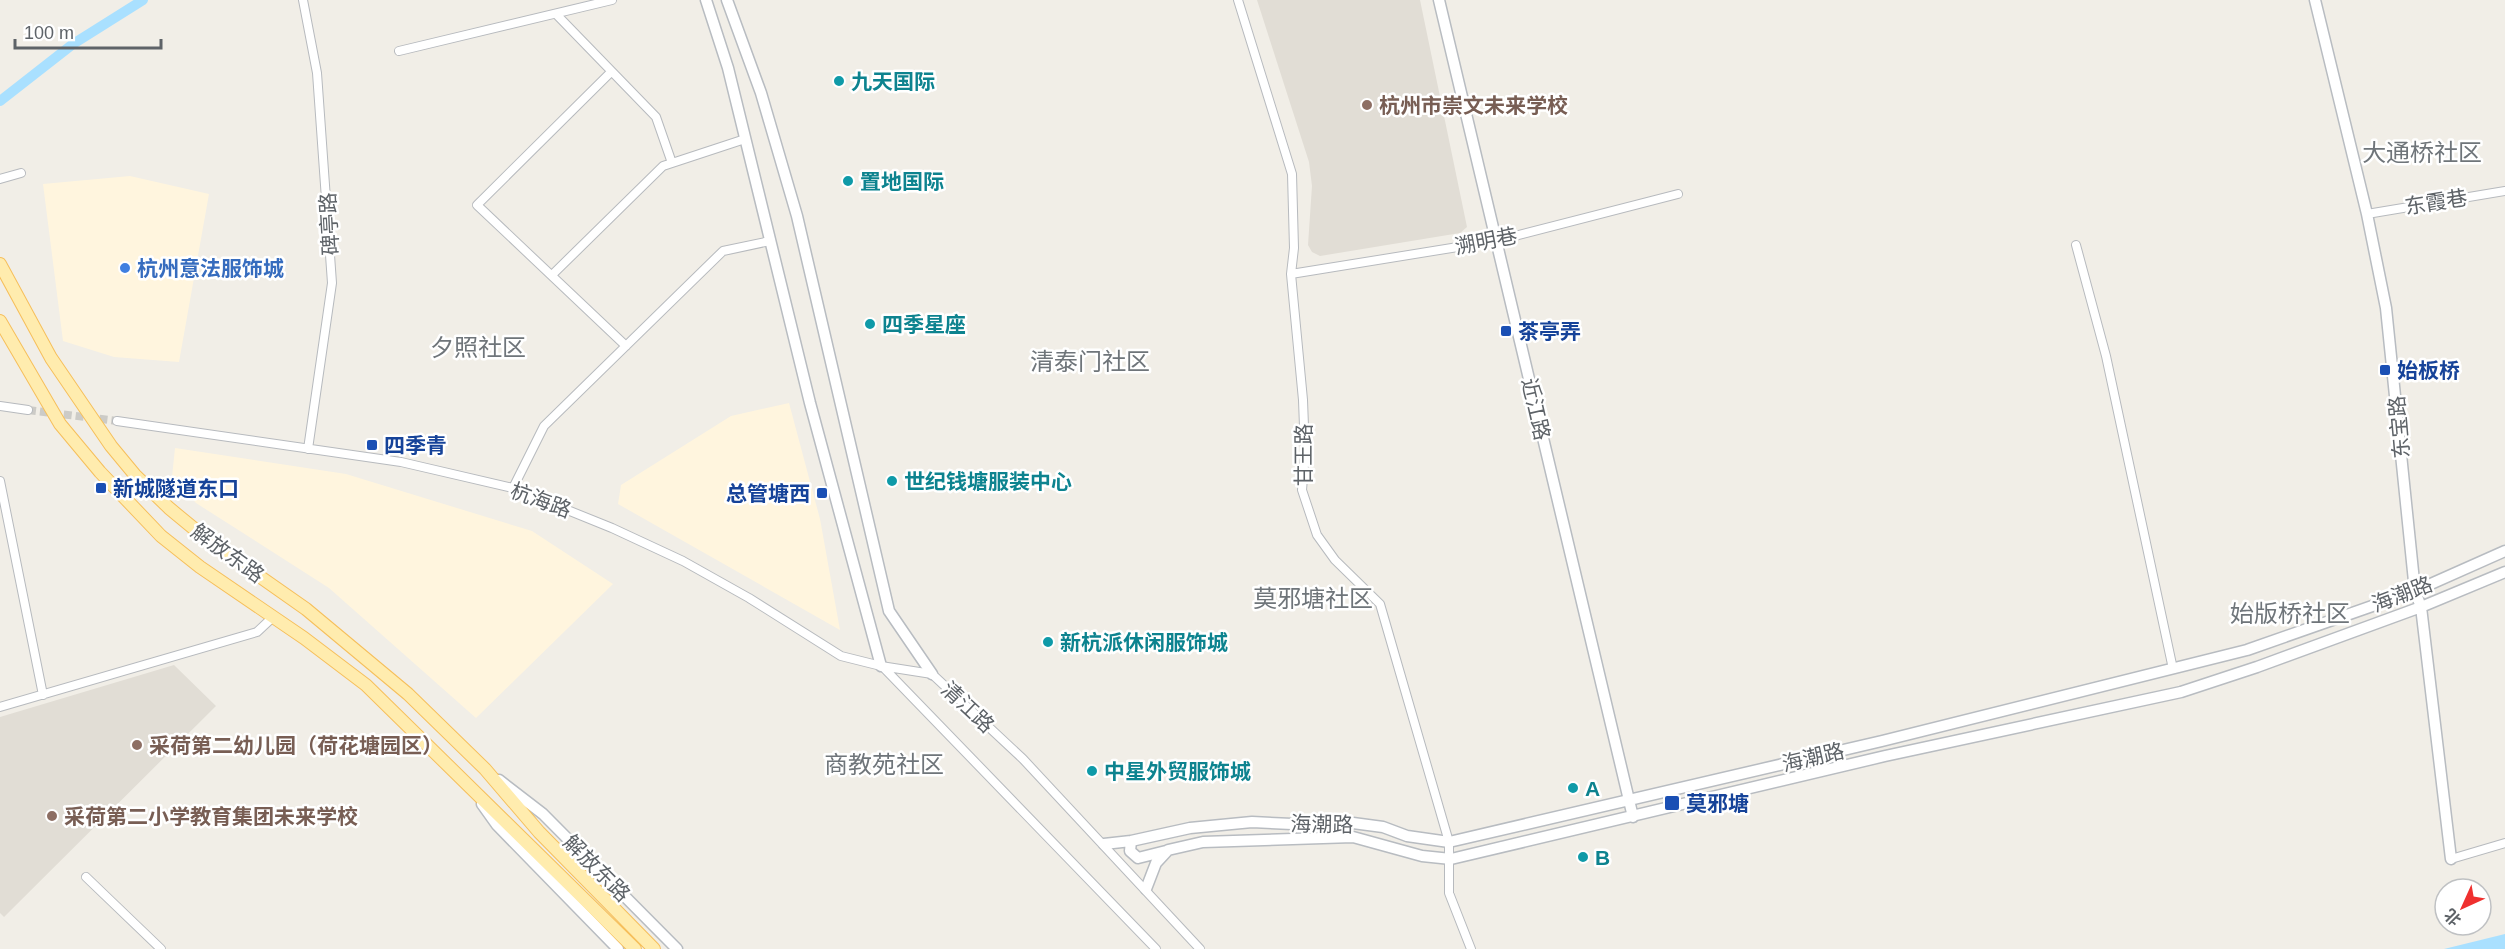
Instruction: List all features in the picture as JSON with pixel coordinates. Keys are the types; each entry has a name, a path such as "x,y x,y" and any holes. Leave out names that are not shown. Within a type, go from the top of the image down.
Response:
{"main road":[{"name":"清江路","path":"706,0 728,68 810,403 881,666"},
{"name":"清江路","path":"727,0 761,93 797,216 889,611 932,674"},
{"name":"近江路","path":"1439,0 1633,817"},
{"name":"东宝路","path":"2315,0 2367,214 2386,308 2415,591 2421,607 2451,859"},
{"name":"解放东路","path":"0,264 51,358 111,446 135,475 169,508 210,541 306,609 357,649 484,769 539,832 654,949"},
{"name":"解放东路","path":"0,321 60,424 100,472 161,537 366,685 635,949"},
{"name":"海潮路","path":"1104,844 1200,827 1252,822 1292,824 1338,821 1383,827 1407,836 1449,842 1882,741 2247,650 2415,591 2505,551"},
{"name":"海潮路","path":"1131,841 1130,851 1138,858 1203,842 1353,837 1422,856 1451,859 1885,756 2181,692 2257,667 2421,607 2505,572"},
{"name":"解放东路","path":"484,769 543,814 676,949"},
{"name":"解放东路","path":"469,784 497,825 618,949"},
{"path":"1146,889 1156,863 1168,850"}],"street":[{"name":"碑亭路","path":"303,0 317,73 332,284 308,449"},
{"path":"399,51 612,0"},
{"name":"甘王路","path":"1238,0 1292,174 1294,248 1291,274 1303,400 1305,453 1302,490 1317,535 1335,560 1380,604 1449,842 1451,859 1449,893 1471,949"},
{"path":"556,14 656,117 672,163"},
{"path":"611,72 477,205 627,346"},
{"path":"552,276 663,166 745,140"},
{"path":"0,179 21,173"},
{"name":"东霞巷","path":"2367,214 2505,190"},
{"name":"溯明巷","path":"1291,274 1495,240 1678,194"},
{"path":"513,488 544,426 723,251 770,242"},
{"path":"2076,245 2106,356 2173,669"},
{"path":"0,406 28,410"},
{"name":"杭海路","path":"117,421 401,462 513,488 612,528 683,561 749,598 841,656 881,666 932,674"},
{"path":"0,481 43,695"},
{"path":"0,707 257,632 273,617"},
{"name":"清江路","path":"881,666 1156,949"},
{"name":"清江路","path":"932,674 1023,759 1200,949"},
{"path":"2451,859 2505,843"},
{"path":"86,877 161,949"}],"shaded area":[{"name":"杭州市崇文未来学校","path":"1257,0 1420,0 1467,227 1460,233 1320,256 1312,252 1308,245 1312,186 1309,162"},
{"name":"杭州意法服饰城","path":"130,176 209,194 179,362 114,357 63,341 43,184"},
{"path":"789,403 820,519 840,630 618,504 621,485 731,416"},
{"path":"175,448 346,474 532,531 613,584 476,718 329,588 196,503 172,477"},
{"name":"采荷第二小学教育集团未来学校","path":"174,665 216,706 4,917 0,913 0,717"}],"water":[{"path":"2505,934 2505,949 2444,949 2493,937"}],"waterway":[{"path":"0,101 73,44 143,0"}],"tunnel":[{"path":"28,410 117,421"}],"place":[{"name":"九天国际","path":"839,81"},
{"name":"杭州市崇文未来学校","path":"1367,105"},
{"name":"置地国际","path":"848,181"},
{"name":"杭州意法服饰城","path":"125,268"},
{"name":"四季星座","path":"870,324"},
{"name":"茶亭弄","path":"1506,331"},
{"name":"始板桥","path":"2385,370"},
{"name":"四季青","path":"372,445"},
{"name":"世纪钱塘服装中心","path":"892,481"},
{"name":"新城隧道东口","path":"101,488"},
{"name":"总管塘西","path":"822,493"},
{"name":"新杭派休闲服饰城","path":"1048,642"},
{"name":"采荷第二幼儿园（荷花塘园区）","path":"137,745"},
{"name":"中星外贸服饰城","path":"1092,771"},
{"name":"A","path":"1573,788"},
{"name":"莫邪塘","path":"1672,803"},
{"name":"采荷第二小学教育集团未来学校","path":"52,816"},
{"name":"B","path":"1583,857"}],"district":[{"name":"大通桥社区","path":"2422,152"},
{"name":"夕照社区","path":"478,347"},
{"name":"清泰门社区","path":"1090,361"},
{"name":"莫邪塘社区","path":"1313,598"},
{"name":"始版桥社区","path":"2290,613"},
{"name":"商教苑社区","path":"884,764"}]}
